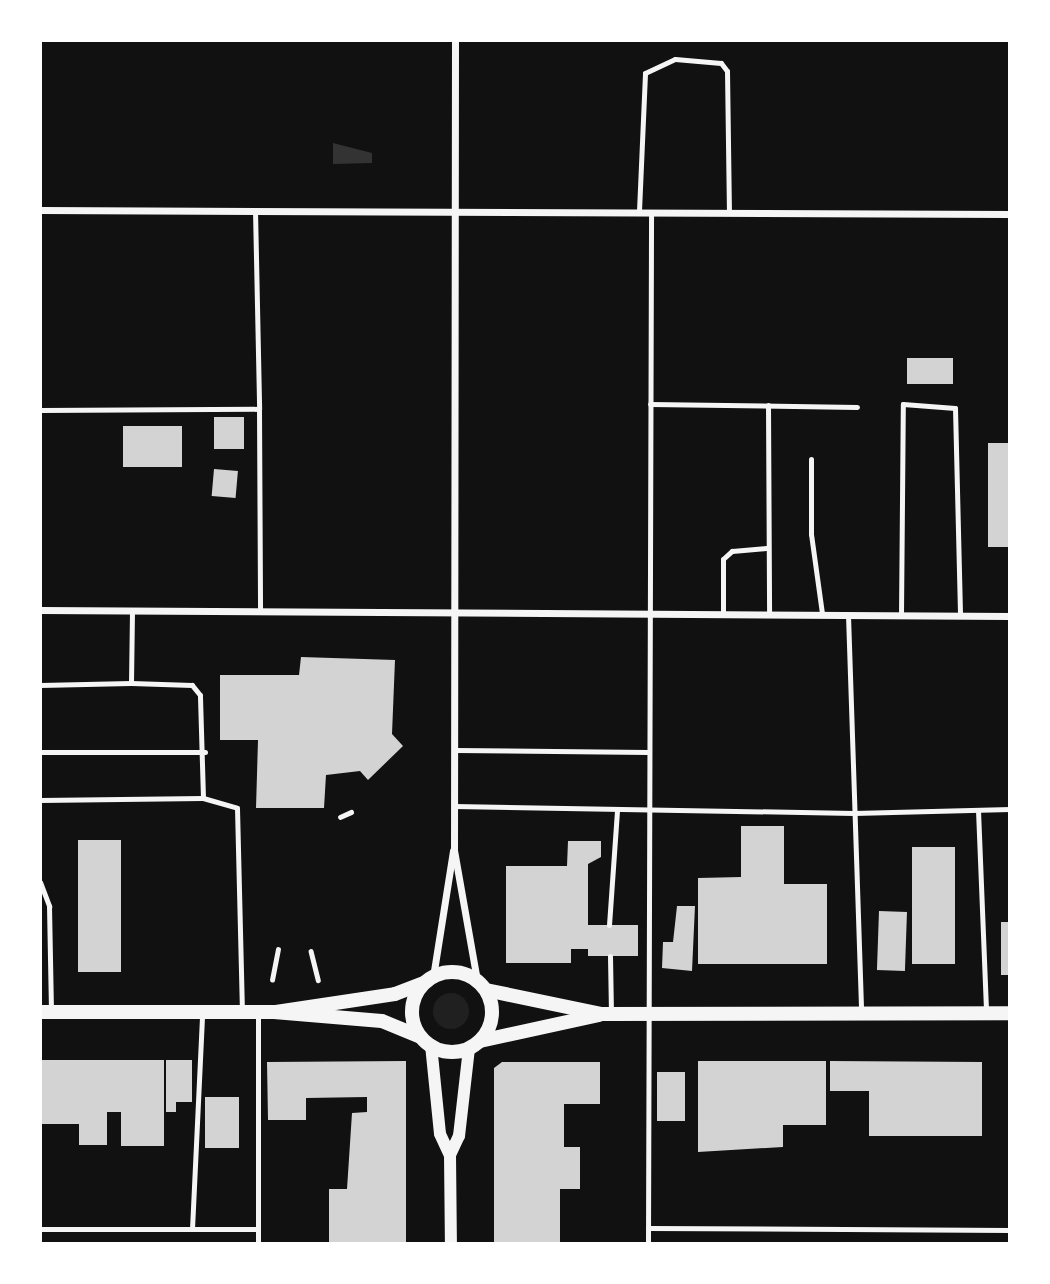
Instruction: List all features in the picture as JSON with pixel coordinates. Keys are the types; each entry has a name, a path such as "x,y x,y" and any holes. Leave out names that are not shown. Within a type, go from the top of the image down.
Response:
{"main road":[{"path":"274,1012 395,994 455,972 481,985 606,1014"},
{"path":"426,1041 412,1014 430,979"},
{"path":"474,1044 492,1017 481,985"},
{"path":"46,1012 274,1012 382,1021 426,1041 474,1044 606,1014 1010,1013"}],"street":[{"path":"430,979 454,850 452,208 455,40"},
{"path":"40,210 452,208 1010,214"},
{"path":"40,610 455,610 1010,615"},
{"path":"454,850 481,985"},
{"path":"426,1041 440,1134 450,1155 451,1244"},
{"path":"450,1155 459,1136 474,1044"}],"lane":[{"path":"639,211 645,72 675,59 721,63 727,71 729,213"},
{"path":"255,210 260,611"},
{"path":"648,1244 650,1013 647,612 651,212"},
{"path":"650,404 857,407"},
{"path":"901,615 903,404 955,408 960,616"},
{"path":"768,405 766,548 769,612"},
{"path":"40,410 259,409"},
{"path":"811,459 811,534 822,613"},
{"path":"723,613 723,559 732,551 766,548"},
{"path":"131,683 132,611"},
{"path":"848,615 862,1013"},
{"path":"40,685 191,685 200,695 205,752 203,798"},
{"path":"455,750 648,752"},
{"path":"40,752 205,752"},
{"path":"40,800 203,798 237,808 242,1012"},
{"path":"454,806 854,813 1010,809"},
{"path":"610,925 617,810"},
{"path":"978,810 986,1013"},
{"path":"40,882 49,906 46,1012"},
{"path":"606,1014 610,956"},
{"path":"192,1229 202,1012"},
{"path":"258,1012 258,1244"},
{"path":"648,1228 1010,1230"},
{"path":"40,1229 258,1229"}],"path":[{"path":"340,817 351,812"},
{"path":"272,980 278,950"},
{"path":"311,951 318,980"}],"shaded area":[{"path":"333,143 372,153 372,163 333,164"},
{"path":"451,993 464,998 469,1011 464,1024 451,1029 438,1024 433,1011 438,998"}],"building":[{"path":"907,358 953,358 953,384 907,384"},
{"path":"214,417 244,417 244,449 214,449"},
{"path":"123,426 182,426 182,467 123,467"},
{"path":"988,443 1010,443 1010,547 988,547"},
{"path":"214,469 238,471 236,498 212,496"},
{"path":"301,657 395,660 392,734 403,746 368,780 360,771 326,775 324,808 256,808 258,740 220,740 220,675 299,675"},
{"path":"741,826 784,826 784,884 827,884 827,964 698,964 698,878 741,877"},
{"path":"78,840 121,840 121,972 78,972"},
{"path":"568,841 601,841 601,857 588,864 588,925 638,925 638,956 588,956 588,949 571,949 571,963 506,963 506,866 567,866"},
{"path":"912,847 955,847 955,964 912,964"},
{"path":"677,906 695,906 692,971 662,968 663,942 673,942"},
{"path":"879,911 907,912 905,971 877,970"},
{"path":"1001,922 1010,922 1010,975 1001,975"},
{"path":"40,1060 164,1060 164,1146 121,1146 121,1112 107,1112 107,1145 79,1145 79,1124 40,1124"},
{"path":"166,1060 192,1060 192,1102 176,1102 176,1112 166,1112"},
{"path":"406,1061 406,1244 329,1244 329,1189 347,1189 352,1113 367,1112 367,1097 306,1098 306,1120 268,1120 267,1062"},
{"path":"698,1061 826,1061 826,1125 783,1125 783,1147 698,1152"},
{"path":"830,1061 982,1062 982,1136 869,1136 869,1091 830,1091"},
{"path":"502,1062 600,1062 600,1104 564,1104 564,1147 580,1147 580,1189 560,1189 560,1244 494,1244 494,1068"},
{"path":"657,1072 685,1072 685,1121 657,1121"},
{"path":"205,1097 239,1097 239,1148 205,1148"}]}
